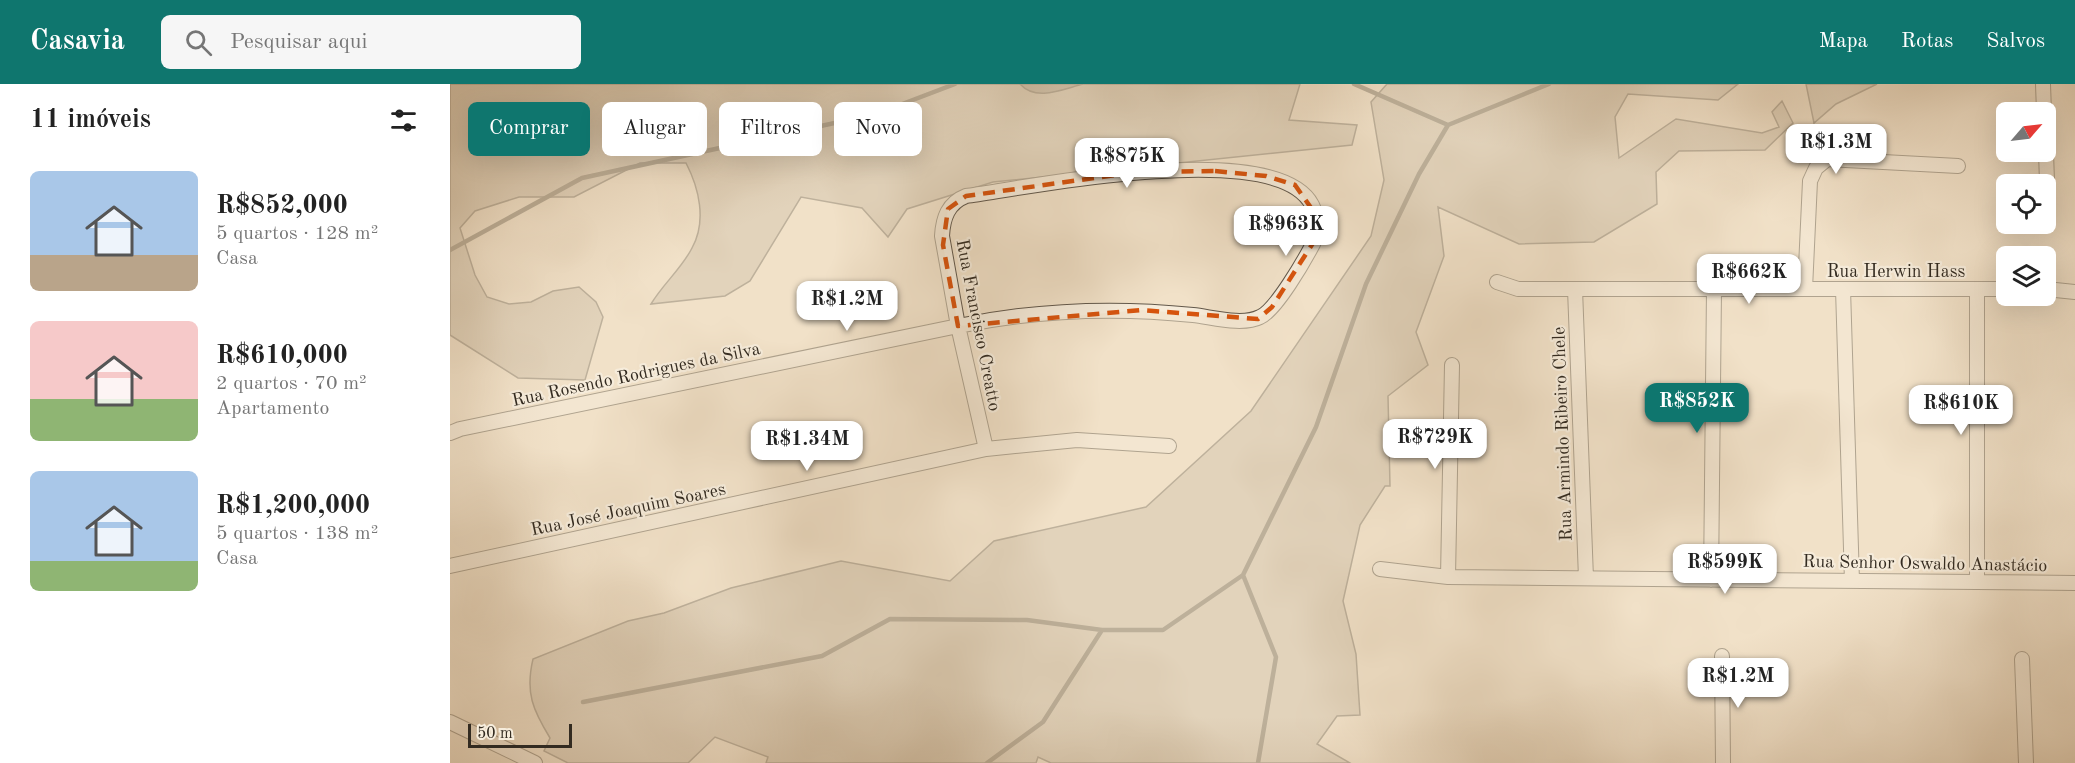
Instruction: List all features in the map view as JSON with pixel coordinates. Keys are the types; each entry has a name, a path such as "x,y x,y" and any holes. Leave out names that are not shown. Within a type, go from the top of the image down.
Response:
{"street":[{"path":"2043,84 2044,102"},
{"path":"1805,289 1810,181 1816,168 1827,159 1959,166"},
{"name":"Rua Francisco Creatto","path":"986,449 958,326 942,236 948,209 966,196 1137,172 1176,170 1266,176 1294,185 1305,194 1316,215 1317,229 1314,243 1272,307 1258,319"},
{"name":"Rua Herwin Hass","path":"1497,282 1518,289 1996,289"},
{"name":"Rua Armindo Ribeiro Chele","path":"1575,289 1586,578"},
{"path":"1711,579 1714,289"},
{"path":"1843,289 1852,581"},
{"path":"1977,289 1977,582"},
{"path":"2056,290 2075,292"},
{"name":"Rua Rosendo Rodrigues da Silva","path":"450,433 987,320 1063,312 1141,310 1236,320 1258,319"},
{"path":"1448,577 1452,365"},
{"name":"Rua José Joaquim Soares","path":"450,566 986,449 1077,440 1169,446"},
{"name":"Rua Senhor Oswaldo Anastácio","path":"1380,569 1448,577 2075,583"},
{"path":"1722,656 1723,763"},
{"path":"2022,660 2026,763"},
{"path":"450,722 535,763"}],"highlighted area":[{"path":"1215,171 1266,176 1295,185 1316,215 1313,243 1272,307 1258,319 1141,310 958,326 943,245 948,209 966,196 1137,172"}],"shaded area":[{"path":"450,84 1300,84 1289,120 1357,125 1352,145 993,182 907,209 888,237 862,208 801,197 750,281 725,296 651,304 683,262 697,238 700,205 695,183 686,163 640,163 574,197 519,197 475,211 460,228 475,275 487,297 509,304 531,302 553,291 579,287 596,302 603,317 585,380 518,378 450,335"},
{"path":"1020,84 1083,84 1042,93 1026,89"},
{"path":"1387,84 1738,84 1718,100 1628,94 1615,117 1619,158 1676,119 1762,133 1779,127 1772,112 1782,101 1793,123 1765,150 1679,151 1656,172 1657,204 1594,242 1519,244 1438,207 1444,256 1416,332 1428,365 1388,396 1390,486 1385,486 1360,525 1343,601 1356,654 1360,715 1337,716 1317,744 1350,763 1051,763 1038,757 1036,763 766,763 768,757 715,737 688,763 568,763 544,751 550,738 535,710 530,692 533,659 628,621 664,613 731,588 841,561 950,581 994,541 1146,507 1251,411 1371,236 1384,180 1371,102"},
{"path":"1806,84 1877,84 1836,104 1814,123"}],"waterway":[{"path":"450,250 582,178 876,114 955,84"},
{"path":"1354,84 1448,125 1549,84"},
{"path":"583,702 822,656 890,619 1027,620 1102,630 1163,630 1243,575 1316,427 1366,284 1419,174 1448,125"},
{"path":"1243,575 1276,657 1258,763"},
{"path":"987,763 1043,722 1102,630"}]}
